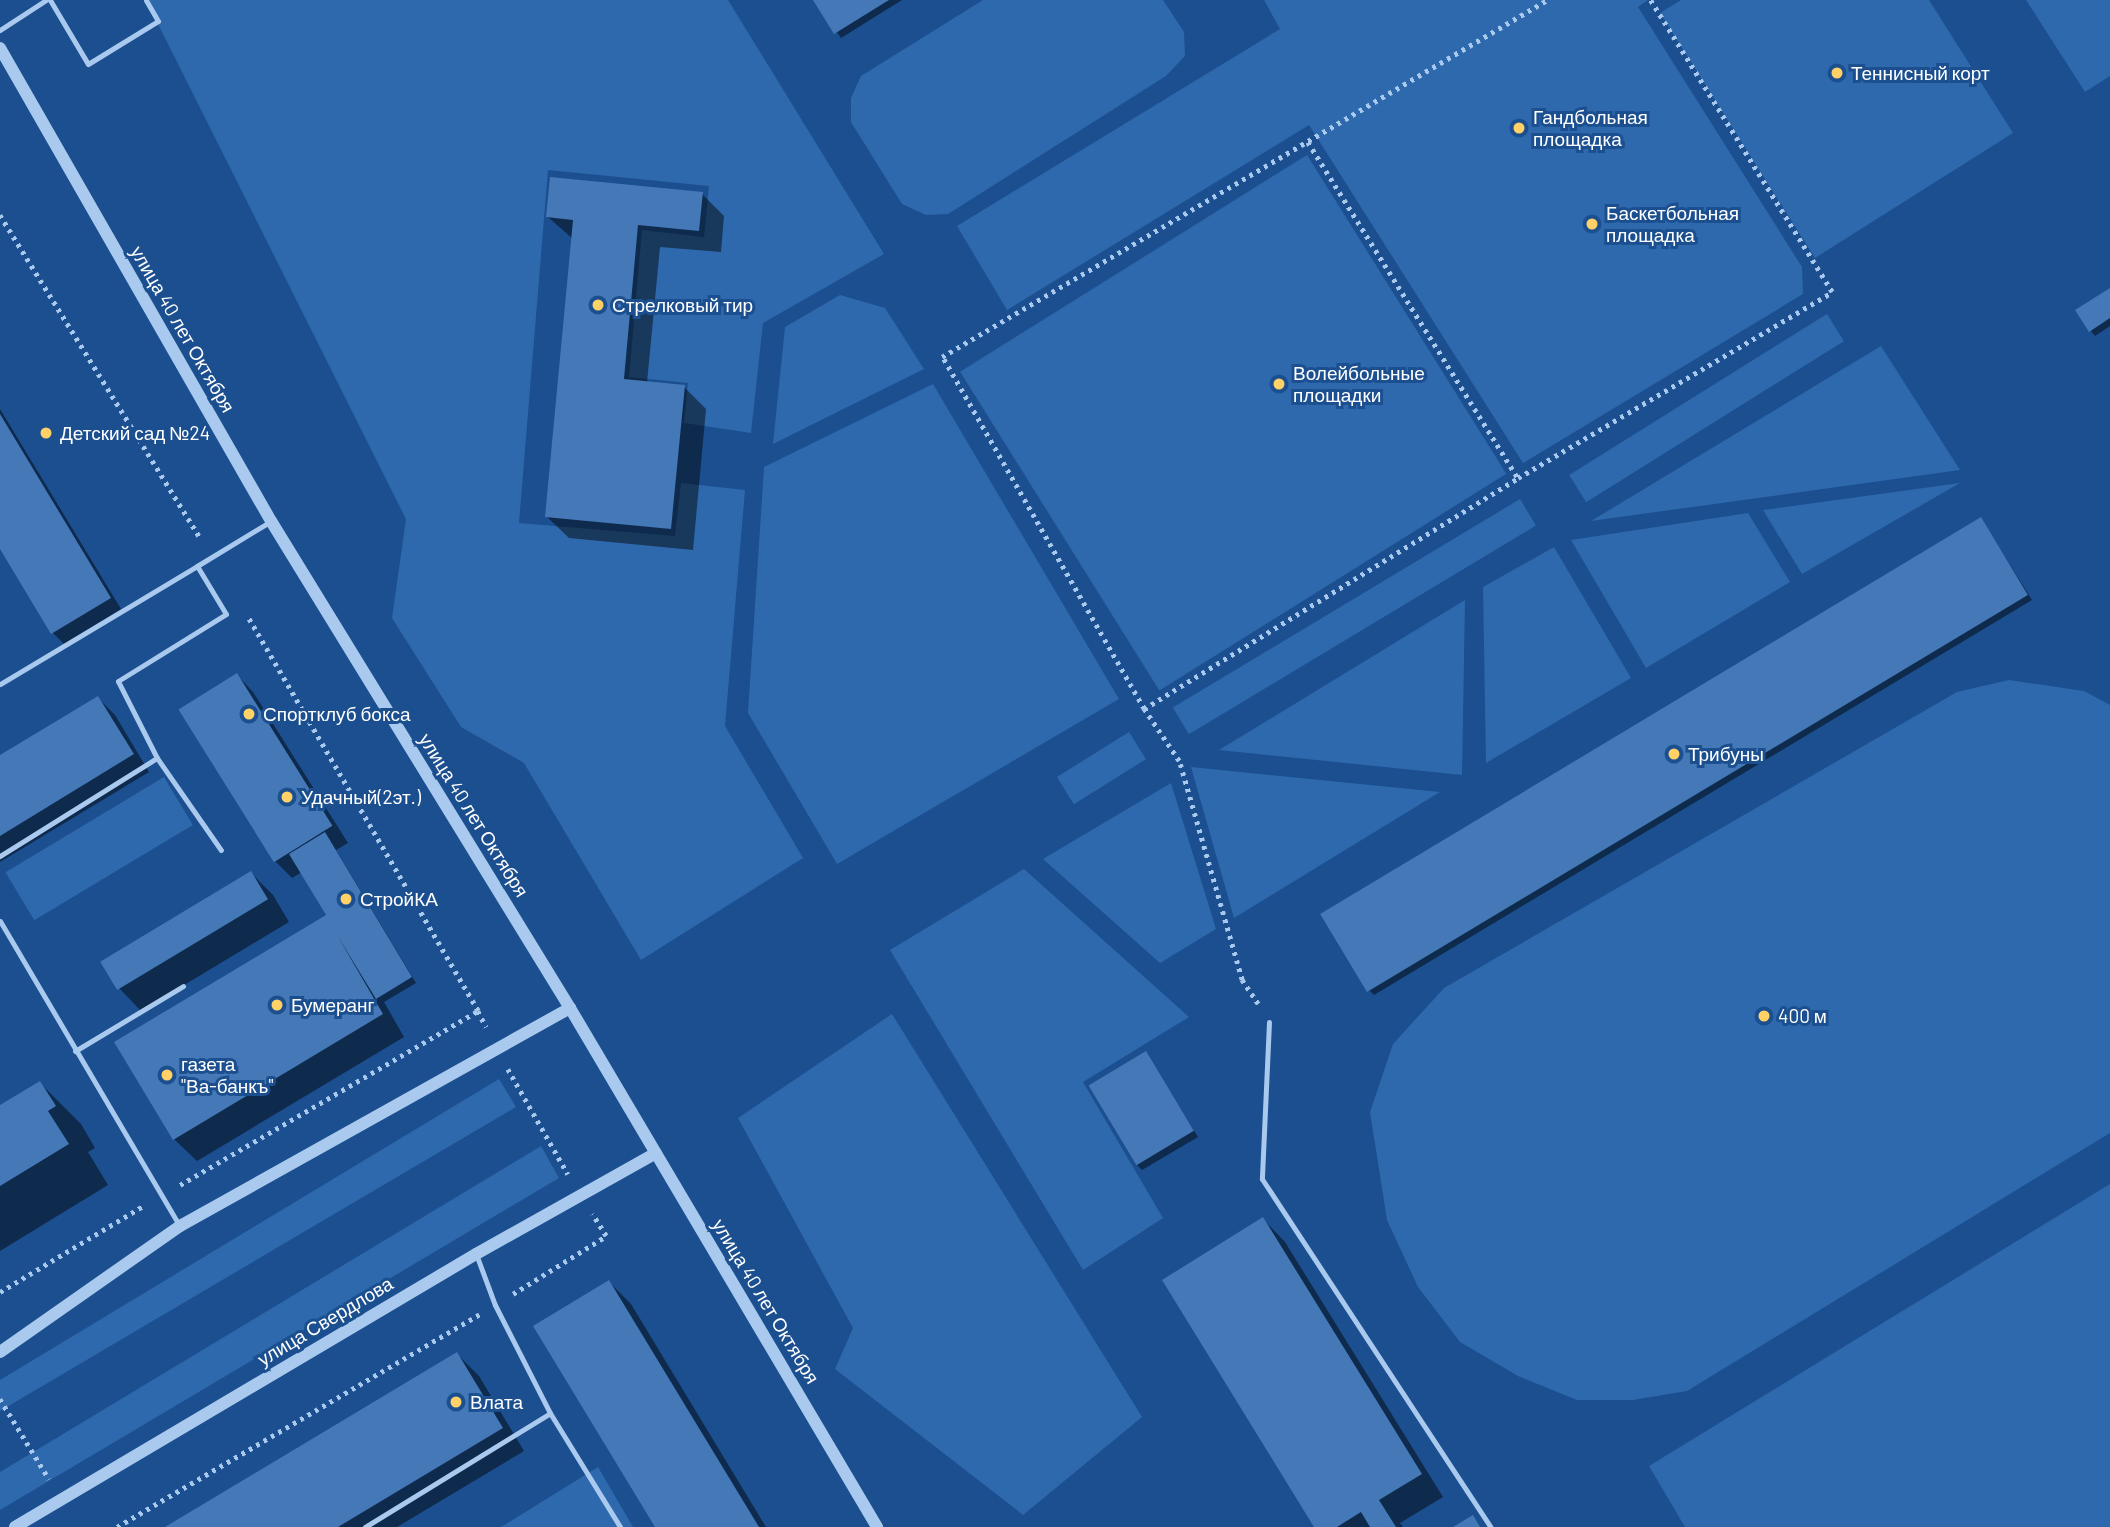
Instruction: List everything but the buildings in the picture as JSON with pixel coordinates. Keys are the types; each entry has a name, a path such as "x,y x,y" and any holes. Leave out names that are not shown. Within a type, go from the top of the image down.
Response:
{"street":[{"name":"улица 40 лет Октября","path":"0,48 271,520 570,1008 877,1527"},
{"path":"0,1352 180,1226 570,1008"},
{"name":"улица Свердлова","path":"15,1527 476,1254 656,1153"}],"lane":[{"path":"0,30 48,0 88,64 158,21 146,0"},
{"path":"0,684 271,520"},
{"path":"197,566 226,614 118,681 157,758 221,850"},
{"path":"0,856 157,758"},
{"path":"0,921 180,1226"},
{"path":"75,1051 183,986"},
{"path":"1269,1022 1262,1179 1491,1527"},
{"path":"476,1254 495,1305 550,1413 620,1527"},
{"path":"365,1527 550,1413"}],"path":[{"path":"1269,1022 1242,980 1179,761 1144,709 942,357 1547,0"},
{"path":"1144,709 1518,478 1832,292 1650,0"},
{"path":"1308,142 1518,478"},
{"path":"0,215 212,557"},
{"path":"0,1292 478,1011 247,617"},
{"path":"0,1399 62,1500"}],"shaded area":[{"path":"146,0 728,0 884,254 763,323 751,433 684,423 688,383 629,377 642,230 704,237 709,186 548,170 519,523 675,536 681,483 745,490 725,726 803,858 641,960 524,763 461,727 392,618 406,519"},
{"path":"983,0 1163,0 1184,32 1185,56 1166,76 948,214 926,215 902,204 851,122 851,98 861,76"},
{"path":"1264,0 1648,0 1638,7 1802,267 1803,294 1523,463 1309,125 1007,310 957,226 1280,29"},
{"name":"Теннисный корт","path":"1681,0 1929,0 2013,133 1815,258 1660,13"},
{"path":"2026,0 2110,0 2110,76 2085,92"},
{"path":"1307,155 1506,474 1159,691 960,372"},
{"path":"840,295 885,308 924,369 773,444 785,327"},
{"path":"1827,314 1844,341 1586,502 1569,475"},
{"path":"1881,346 1960,470 1591,521"},
{"path":"933,384 1119,699 837,864 748,713 764,467"},
{"path":"1960,483 1802,574 1763,510"},
{"path":"1520,499 1536,526 1189,734 1173,708"},
{"path":"1748,513 1790,582 1646,668 1571,540"},
{"path":"1554,547 1631,678 1486,763 1483,587"},
{"path":"1465,600 1462,775 1219,750"},
{"name":"400 м","path":"2009,680 2084,691 2110,705 2110,1133 1687,1391 1633,1400 1577,1400 1518,1376 1460,1342 1418,1287 1387,1220 1370,1112 1393,1044 1444,988 1957,692"},
{"path":"1129,732 1146,759 1074,804 1057,777"},
{"path":"1191,767 1440,792 1234,918"},
{"path":"164,777 193,825 34,920 5,872"},
{"path":"1171,783 1216,929 1160,963 1043,859"},
{"path":"1024,869 1189,1017 1083,1082 1163,1218 1083,1270 890,950"},
{"path":"892,1014 1142,1417 1023,1515 835,1369 853,1328 738,1118"},
{"path":"499,1079 516,1107 0,1411 0,1380"},
{"path":"541,1146 559,1178 0,1510 0,1472"},
{"path":"2110,1184 2110,1527 1685,1527 1649,1466"},
{"path":"598,1467 633,1527 501,1527"}],"place":[{"name":"Теннисный корт","path":"1837,73"},
{"name":"Гандбольная площадка","path":"1519,128"},
{"name":"Баскетбольная площадка","path":"1592,224"},
{"name":"Стрелковый тир","path":"598,305"},
{"name":"Волейбольные площадки","path":"1279,384"},
{"name":"Детский сад №24","path":"46,433"},
{"name":"Спортклуб бокса","path":"249,714"},
{"name":"Трибуны","path":"1674,754"},
{"name":"Удачный(2эт.)","path":"287,797"},
{"name":"СтройКА","path":"346,899"},
{"name":"Бумеранг","path":"277,1005"},
{"name":"400 м","path":"1764,1016"},
{"name":"газета \"Ва-банкъ\"","path":"167,1075"},
{"name":"Влата","path":"456,1402"}]}
